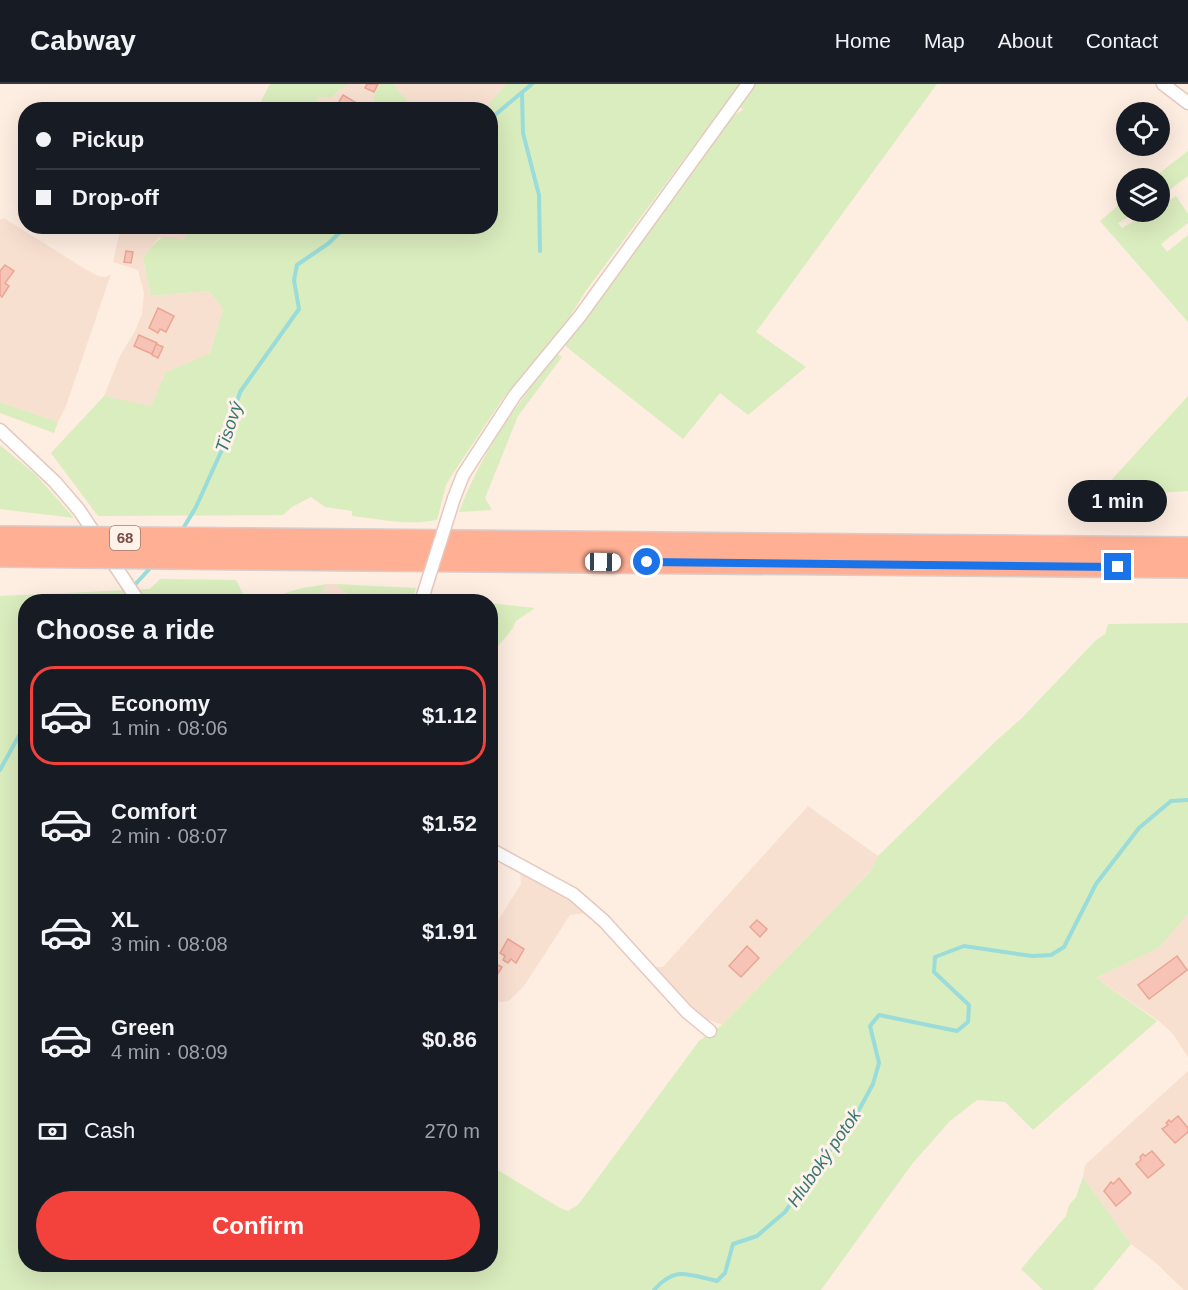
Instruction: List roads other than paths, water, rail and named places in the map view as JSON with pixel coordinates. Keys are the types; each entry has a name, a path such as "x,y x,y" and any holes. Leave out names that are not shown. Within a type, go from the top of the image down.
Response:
{"highway":[{"name":"68","path":"0,537 250,549 1188,567"},
{"name":"68","path":"0,556 250,549 1188,548"}],"street":[{"path":"424,594 463,476 515,394 580,316 748,84"},
{"path":"1163,84 1188,102"},
{"path":"0,430 34,460 79,510 134,594"},
{"path":"498,853 573,894 604,921 687,1012 710,1031"}],"waterway":[{"name":"Tisový","path":"498,112 532,84"},
{"path":"522,93 523,133 539,195 540,251"},
{"name":"Tisový","path":"181,532 196,507 225,443 240,392 299,309 294,280 297,265 338,234"},
{"name":"Tisový","path":"126,594 153,565"},
{"name":"Tisový","path":"0,770 18,737"},
{"name":"Hluboký potok","path":"654,1290 669,1277 676,1275 690,1275 717,1281 725,1273 733,1244 757,1236 785,1212 821,1160 847,1132 873,1084 879,1063 870,1026 879,1015 957,1031 968,1022 969,1005 934,972 935,957 964,946 1032,956 1051,955 1064,947 1096,884 1139,828 1171,801 1188,800"}]}
